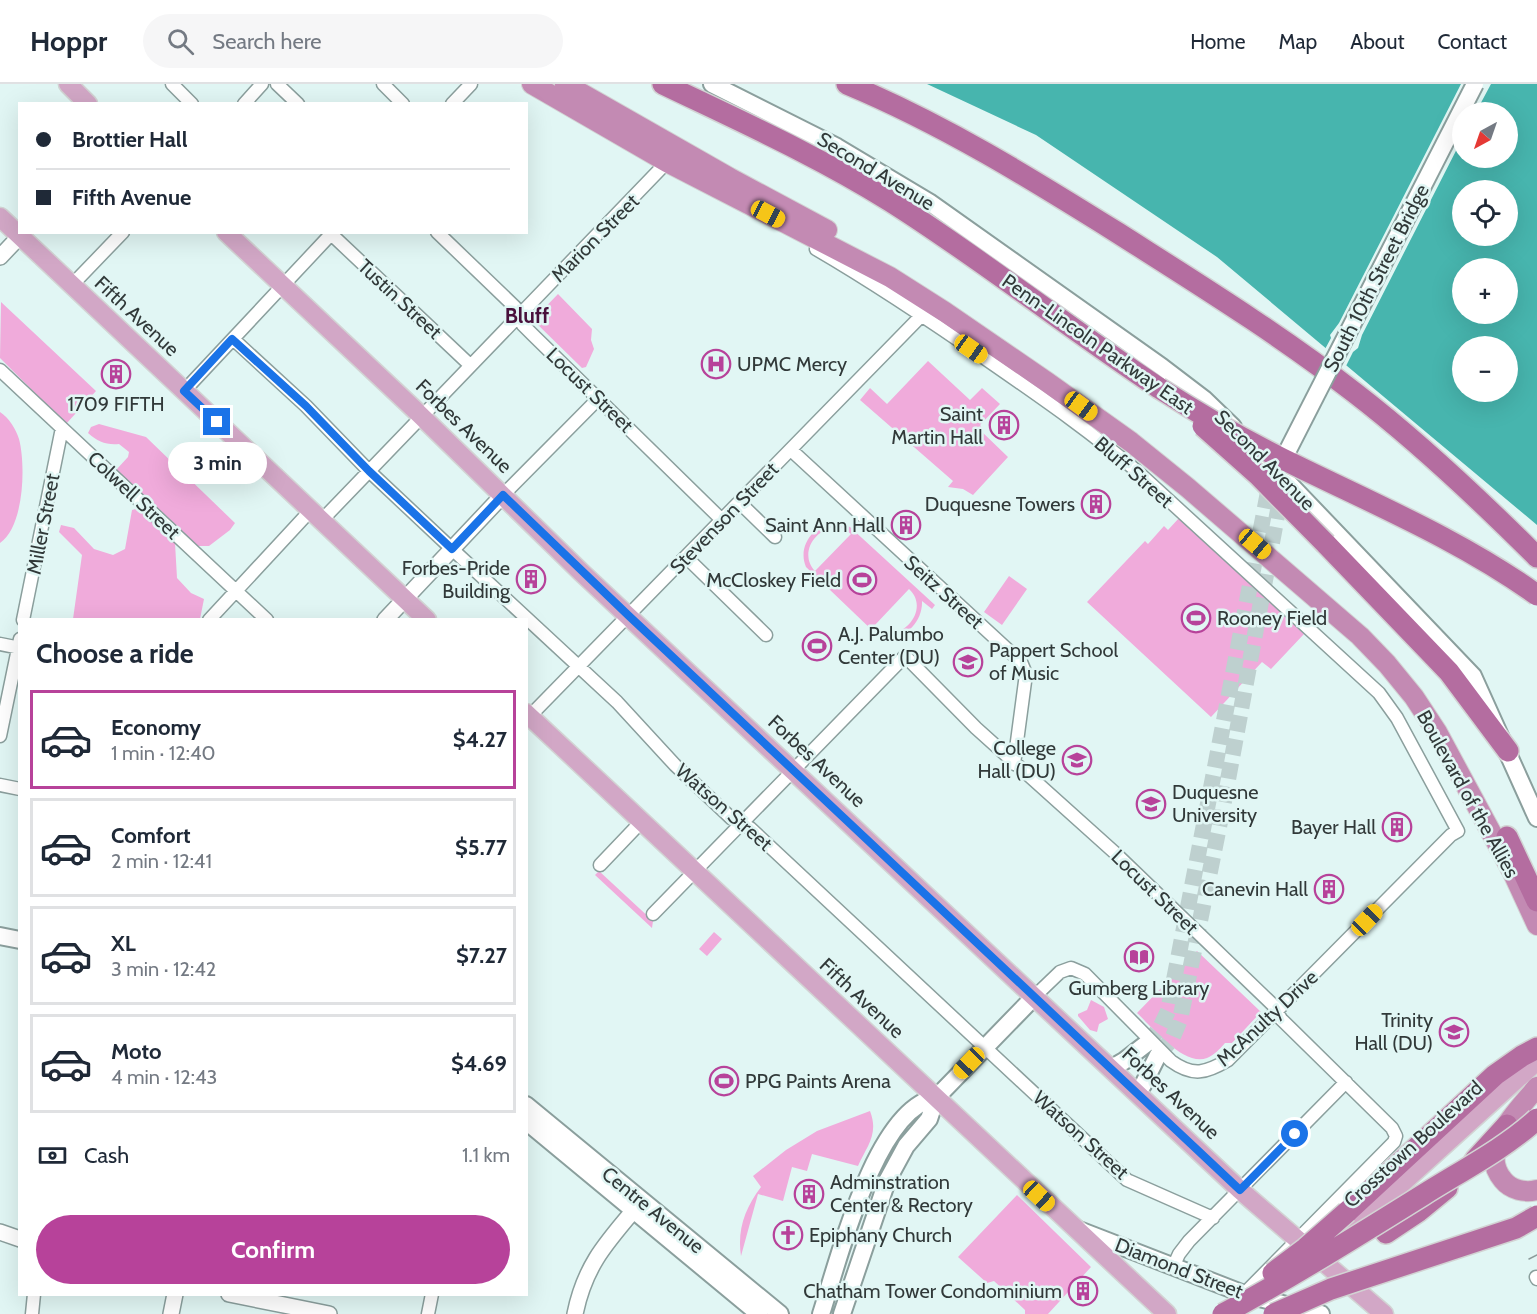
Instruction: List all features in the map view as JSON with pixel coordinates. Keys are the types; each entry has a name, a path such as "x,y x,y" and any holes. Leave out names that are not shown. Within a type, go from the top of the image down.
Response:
{"highway":[{"name":"Boulevard of the Allies","path":"532,84 667,162 890,277 945,312 1131,442 1305,587 1388,664 1414,697 1437,732 1512,871 1537,925"},
{"name":"Boulevard of the Allies","path":"565,84 911,277 1133,428 1188,472 1371,631 1406,668 1441,720 1537,886"},
{"name":"Penn-Lincoln Parkway East","path":"663,84 781,141 858,182 937,232 1159,388 1258,447 1448,539 1493,565 1537,595"},
{"path":"847,84 889,102 985,151 1275,334 1398,427 1465,487 1537,557"},
{"path":"1159,388 1250,468 1326,544 1443,666 1508,751"},
{"path":"1507,837 1537,901"},
{"path":"1212,1314 1288,1262 1347,1212 1495,1076 1537,1048"},
{"path":"1247,1304 1386,1233 1419,1211 1441,1194 1489,1149 1537,1087"},
{"path":"1223,1314 1434,1188 1498,1148 1537,1119"},
{"path":"1489,1149 1504,1181 1519,1190 1537,1190"},
{"path":"1274,1314 1331,1289 1516,1228 1537,1216"}],"main road":[{"path":"68,84 86,102"},
{"name":"Second Avenue","path":"712,84 848,152 959,222 1183,382 1222,416 1469,670 1480,689 1537,818"},
{"name":"South 10th Street Bridge","path":"1274,498 1279,473 1288,450 1475,84"},
{"name":"Fifth Avenue","path":"0,217 426,618"},
{"name":"Forbes Avenue","path":"228,234 629,616 1240,1190 1384,1314"},
{"name":"Fifth Avenue","path":"528,716 1167,1314"},
{"path":"0,936 18,940"},
{"path":"842,1314 887,1181 906,1146 929,1119 936,1098 1035,996"},
{"path":"1112,1068 1152,1050 1143,1085 1137,1092"},
{"name":"Crosstown Boulevard","path":"1332,1269 1340,1245 1349,1233 1537,1061"},
{"path":"820,1314 877,1155 895,1127 915,1105 927,1099 936,1098"},
{"name":"Centre Avenue","path":"528,1107 638,1205"},
{"name":"Centre Avenue","path":"528,1122 638,1205 769,1311 788,1314"},
{"name":"Diamond Street","path":"1073,1227 1174,1265 1247,1304 1321,1314"},
{"path":"1321,1314 1332,1269"}],"street":[{"path":"171,84 190,102"},
{"path":"246,102 262,84"},
{"path":"277,84 296,102"},
{"path":"383,84 401,102"},
{"path":"454,102 471,84"},
{"name":"Bluff Street","path":"667,162 829,256 922,315 1053,406 1117,454 1379,693 1397,717 1458,831"},
{"name":"Marion Street","path":"211,618 236,590 316,515 369,471 667,162"},
{"path":"72,285 121,234"},
{"path":"184,391 330,234"},
{"name":"Tustin Street","path":"332,234 470,365"},
{"name":"Locust Street","path":"439,234 515,307 524,325 532,334 722,520"},
{"path":"0,257 20,236"},
{"name":"Stevenson Street","path":"528,716 579,667 922,315"},
{"name":"Watson Street","path":"232,339 306,406 369,471 526,618"},
{"name":"Colwell Street","path":"0,370 265,618"},
{"path":"387,618 598,399"},
{"name":"Miller Street","path":"24,618 62,428"},
{"name":"Seitz Street","path":"790,450 1021,662 1026,674 1014,764"},
{"path":"739,502 775,537"},
{"path":"686,557 766,635"},
{"name":"Watson Street","path":"528,620 617,702 675,765 731,819 750,828 1126,1180 1213,1218"},
{"path":"0,644 18,645"},
{"path":"0,736 18,650"},
{"name":"Locust Street","path":"794,770 905,656 1014,764 1114,852 1273,1005 1281,1019 1392,1128 1396,1136 1394,1142 1298,1238"},
{"path":"653,914 794,770"},
{"path":"0,785 18,789"},
{"path":"600,865 641,822"},
{"name":"McAnulty Drive","path":"1035,996 1060,972 1071,968 1085,974 1182,1070 1198,1072 1212,1069 1228,1060 1451,835 1458,831"},
{"path":"1174,1265 1189,1241 1346,1082"},
{"path":"575,1314 580,1289 592,1264 638,1205"},
{"path":"0,1232 18,1238"},
{"path":"1247,1304 1298,1238"},
{"path":"32,1314 34,1296"},
{"path":"171,1314 175,1296"},
{"path":"239,1296 329,1314"},
{"path":"428,1314 432,1296"}],"shaded area":[{"path":"558,294 592,329 591,340 594,349 586,367 582,368 533,320"},
{"path":"1,302 96,391 66,424 0,358"},
{"path":"928,361 970,400 982,388 1000,404 980,425 982,428 980,430 1008,457 973,495 963,489 948,487 953,481 860,400 870,388 887,404"},
{"path":"0,412 12,424 19,439 22,479 21,495 14,524 0,543"},
{"path":"99,424 146,437 235,523 230,530 209,546 197,546 116,470 128,457 129,452 119,444 102,442 88,433 91,427"},
{"path":"139,508 175,543 177,578 191,593 204,599 200,618 73,618 82,555 59,532 61,525 74,528 94,549 113,555 125,549 132,510"},
{"name":"Rooney Field","path":"1179,518 1304,634 1271,669 1262,662 1211,717 1087,602 1145,541 1148,544 1164,526 1168,530"},
{"name":"McCloskey Field","path":"836,522 850,527 935,605 932,609 922,601 921,610 914,625 900,635 884,637 875,633 806,567 804,551 809,537 828,524","holes":["836,527 851,534 815,571 808,557 811,543 821,532","909,589 915,598 917,607 909,624 892,633 883,632 874,626"]},
{"path":"1009,576 1027,589 1002,625 984,612"},
{"path":"599,871 653,921 652,928 595,875"},
{"path":"714,932 722,939 707,956 699,949"},
{"path":"1197,951 1261,1012 1232,1043 1225,1043 1210,1057 1198,1059 1188,1057 1169,1044 1137,1013"},
{"path":"1091,1000 1104,1007 1108,1019 1099,1024 1097,1032 1090,1030 1078,1016 1087,1010"},
{"path":"870,1111 873,1133 858,1166 812,1154 807,1171 792,1167 783,1201 758,1194 741,1256 741,1228 751,1203 761,1187 753,1176 786,1150 817,1131"},
{"path":"1017,1195 1091,1267 1048,1314 1025,1314 1025,1310 994,1281 987,1283 958,1257"}],"water":[{"path":"927,84 1537,84 1537,525 1217,257 1036,135"}],"pier":[{"path":"1461,84 1491,84 1481,102 1452,102 1452,159 1362,335 1358,348 1353,352 1345,368 1324,351 1331,338 1330,335 1339,323"}],"tunnel":[{"path":"1146,1044 1160,1028 1168,1011 1268,492"},
{"path":"1158,1055 1172,1039 1180,1020 1222,812 1279,505"}],"tram line":[{"path":"1529,1259 1537,1255"}],"place":[{"name":"UPMC Mercy","path":"716,364"},
{"name":"1709 FIFTH","path":"116,374"},
{"name":"Saint Martin Hall","path":"1004,425"},
{"name":"Duquesne Towers","path":"1096,504"},
{"name":"Saint Ann Hall","path":"906,525"},
{"name":"Forbes-Pride Building","path":"531,579"},
{"name":"McCloskey Field","path":"862,580"},
{"name":"Rooney Field","path":"1196,618"},
{"name":"A.J. Palumbo Center (DU)","path":"817,646"},
{"name":"Pappert School of Music","path":"968,662"},
{"name":"College Hall (DU)","path":"1077,760"},
{"name":"Duquesne University","path":"1151,804"},
{"name":"Bayer Hall","path":"1397,827"},
{"name":"Canevin Hall","path":"1329,889"},
{"name":"Gumberg Library","path":"1139,957"},
{"name":"Trinity Hall (DU)","path":"1454,1032"},
{"name":"PPG Paints Arena","path":"724,1081"},
{"name":"Adminstration Center & Rectory","path":"809,1194"},
{"name":"Epiphany Church","path":"788,1235"},
{"name":"Chatham Tower Condominium","path":"1083,1291"}],"district":[{"name":"Bluff","path":"527,315"}],"route":[{"path":"217,422 184,391 232,339 306,406 369,471 452,549 503,495 581,572 1240,1190 1295,1134"}]}
